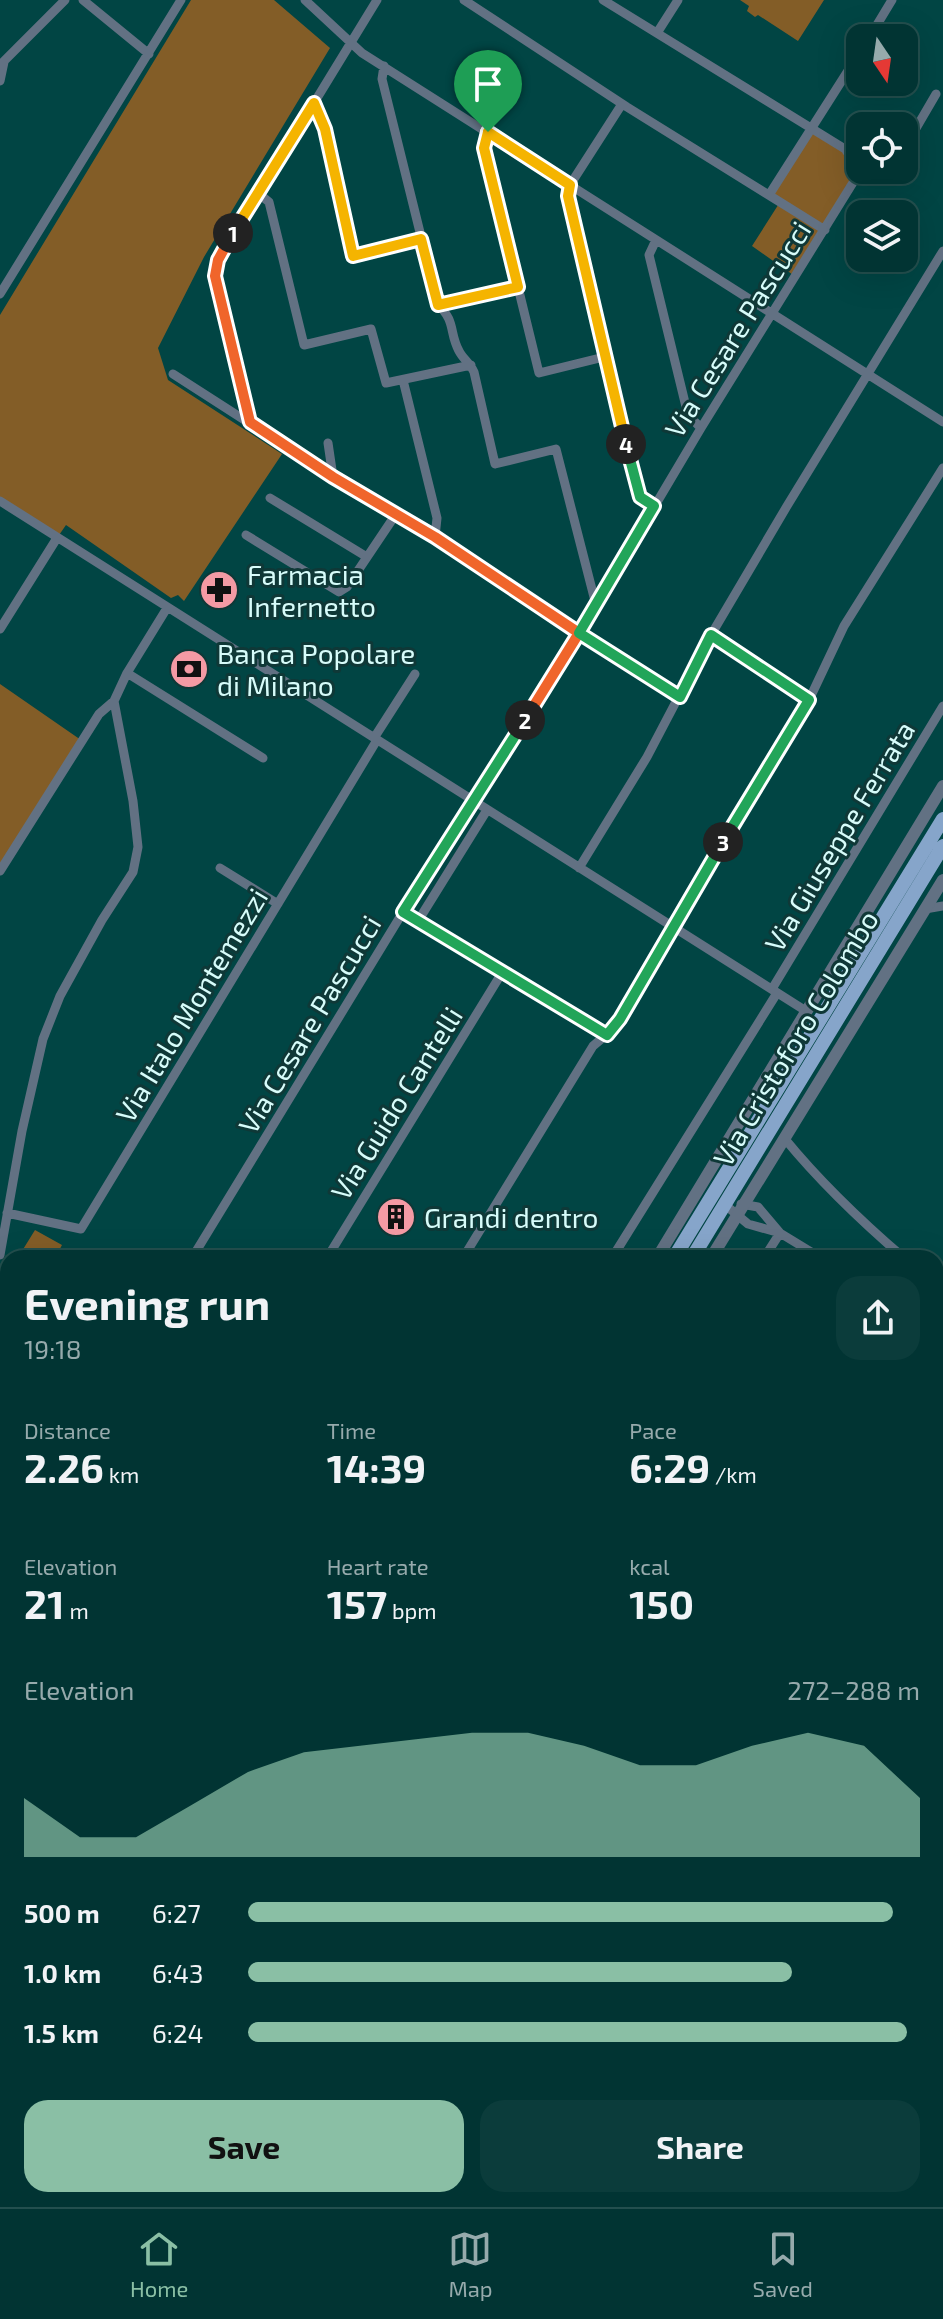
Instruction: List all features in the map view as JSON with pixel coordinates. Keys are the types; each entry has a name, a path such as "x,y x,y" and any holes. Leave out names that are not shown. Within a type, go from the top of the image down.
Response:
{"main road":[{"name":"Via Cristoforo Colombo","path":"678,1250 704,1195 844,981 943,819"},
{"name":"Via Cristoforo Colombo","path":"697,1250 943,846"}],"street":[{"path":"0,81 2,63 65,0"},
{"path":"83,0 149,54"},
{"path":"0,294 181,0"},
{"path":"305,0 351,44 384,66 943,422"},
{"path":"250,422 215,276 218,260 377,0"},
{"path":"464,0 622,104 825,230"},
{"name":"Via Cesare Pascucci","path":"197,1250 403,912 579,633 854,181 852,159 845,149 603,0"},
{"path":"657,33 678,0"},
{"path":"877,24 890,3 878,0"},
{"path":"384,66 382,79 438,305 449,315 459,353 471,365 495,464 556,449 596,605"},
{"path":"769,195 846,74"},
{"path":"918,125 936,94"},
{"path":"314,103 325,129 353,256 421,239"},
{"path":"622,104 570,185 568,196 604,357 640,497 654,506"},
{"path":"488,132 484,148 539,373 604,357"},
{"path":"258,193 269,202 304,345 371,329 386,383 471,365"},
{"path":"656,240 649,255 688,415 701,428"},
{"path":"579,868 680,697 711,635 943,251"},
{"path":"438,305 518,287"},
{"path":"173,374 333,477 435,537 680,697"},
{"path":"403,380 437,518 435,537"},
{"path":"328,443 333,477"},
{"path":"468,1250 593,1046 620,1019 809,700 844,626 943,468"},
{"path":"270,498 367,557"},
{"path":"0,501 806,1011"},
{"path":"246,535 339,592 347,587 396,514"},
{"path":"0,629 57,538"},
{"path":"0,871 81,740 99,714 114,701 127,673 167,608"},
{"path":"711,635 809,700"},
{"path":"127,673 263,758"},
{"name":"Via Italo Montemezzi","path":"7,1213 81,1229 415,674"},
{"path":"1,1250 43,1039 60,996 133,872 138,847 133,801 114,701"},
{"name":"Via Giuseppe Ferrata","path":"617,1250 775,991 943,706"},
{"name":"Via Cristoforo Colombo","path":"663,1250 704,1195 806,1011 943,786"},
{"name":"Via Cesare Pascucci","path":"418,921 487,810"},
{"path":"220,868 278,904"},
{"name":"Via Cristoforo Colombo","path":"716,1250 943,880"},
{"path":"925,909 943,906"},
{"path":"403,912 607,1035"},
{"name":"Via Guido Cantelli","path":"332,1250 503,971"},
{"name":"Via Cristoforo Colombo","path":"820,991 844,981"},
{"path":"785,1139 858,1219 895,1250"},
{"path":"704,1195 725,1204 748,1224 780,1233 808,1250"},
{"path":"725,1204 760,1208 780,1233"},
{"path":"769,1250 780,1233"}],"shaded area":[{"path":"191,0 274,0 330,48 204,257 158,348 168,380 282,454 184,601 178,595 171,598 66,525 57,538 0,500 0,315"},
{"path":"740,0 824,0 798,41 758,15 755,17 747,11 749,6"},
{"path":"812,129 845,149 846,184 852,184 796,277 752,246 780,202 769,195"},
{"path":"0,684 81,740 0,871"},
{"path":"35,1230 62,1245 59,1250 23,1250"}],"place":[{"name":"Farmacia Infernetto","path":"219,590"},
{"name":"Banca Popolare di Milano","path":"189,669"},
{"name":"Grandi dentro","path":"396,1217"}],"route":[{"path":"488,132 484,148 518,287 438,305 421,239 353,256 325,129 314,103 231,235 218,260 215,276 250,422 333,477 435,537 579,633 403,912 607,1035 620,1019 809,700 711,635 680,697 579,633 654,506 640,497 604,357 568,196 570,185 488,132"}]}
